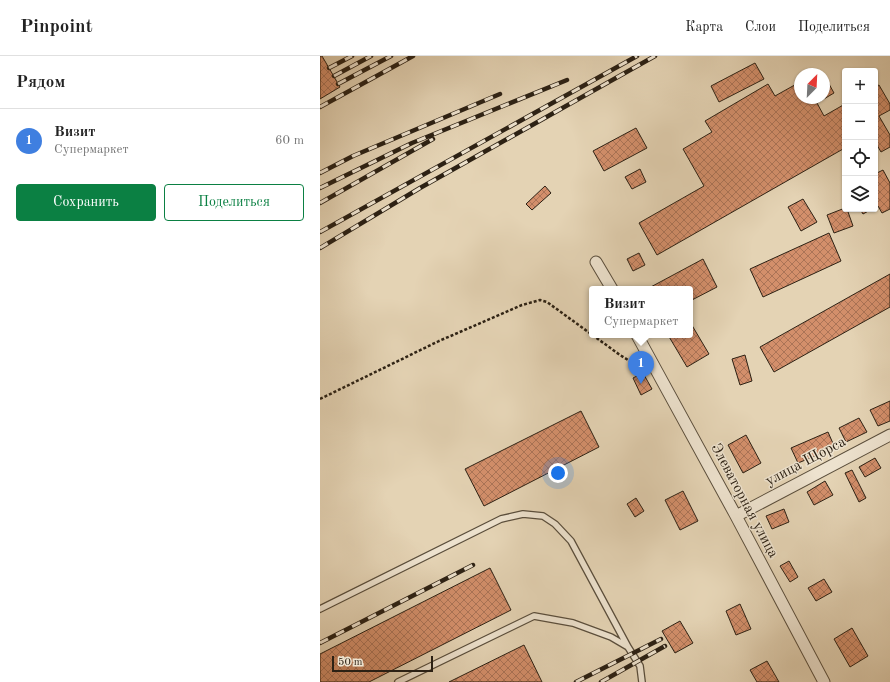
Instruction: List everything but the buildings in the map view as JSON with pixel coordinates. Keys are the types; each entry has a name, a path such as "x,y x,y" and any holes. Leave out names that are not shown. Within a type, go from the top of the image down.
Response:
{"street":[{"path":"596,262 610,286"},
{"name":"Элеваторная улица","path":"638,338 736,516 824,682"},
{"name":"улица Щорса","path":"736,516 890,435"}],"lane":[{"path":"320,609 501,519 523,514 543,516 555,524 571,541 640,666 642,682"},
{"path":"398,682 534,616 573,623 610,637 628,646"}],"path":[{"path":"320,399 439,341 522,305 540,300 550,304 589,332"},
{"path":"597,338 644,370"}],"railway":[{"path":"329,68 352,56"},
{"path":"334,76 371,56"},
{"path":"338,84 391,56"},
{"path":"320,107 413,56"},
{"path":"320,232 637,56"},
{"path":"320,248 420,188 655,56"},
{"path":"320,188 412,143 567,80"},
{"path":"320,173 353,156 500,94"},
{"path":"320,203 433,139"},
{"path":"320,643 473,565"},
{"path":"576,682 661,639"},
{"path":"601,682 665,646"}],"place":[{"name":"Визит","path":"641,384"}]}
